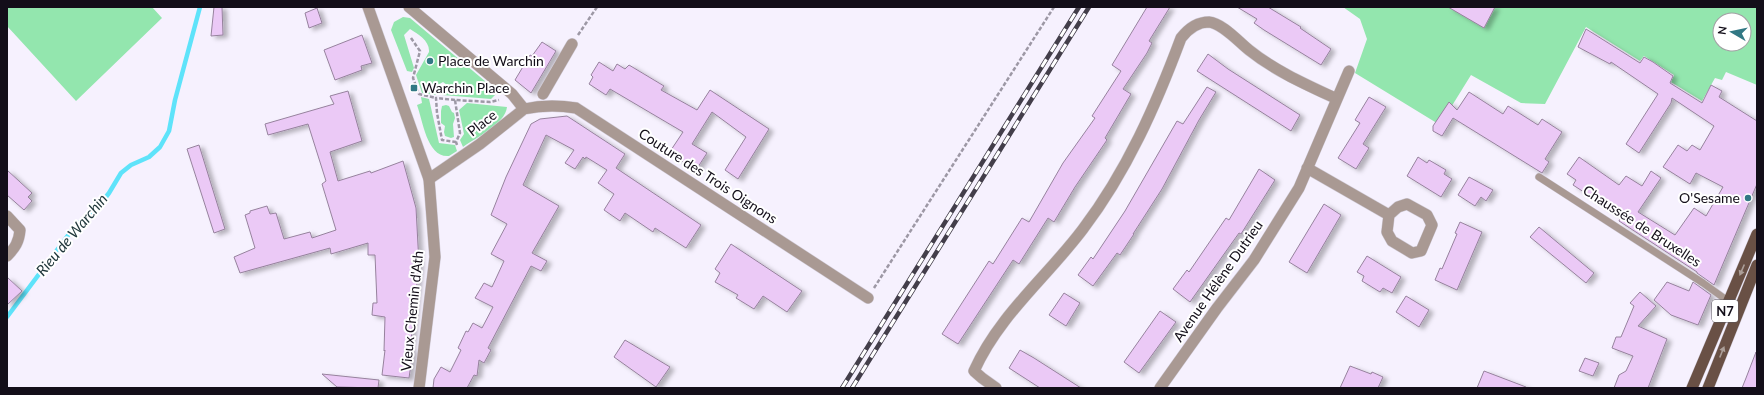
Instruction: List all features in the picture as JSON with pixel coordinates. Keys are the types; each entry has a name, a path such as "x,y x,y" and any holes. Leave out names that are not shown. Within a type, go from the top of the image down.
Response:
{"main road":[{"name":"N7","path":"1692,388 1756,242"},
{"name":"N7","path":"1708,388 1757,265"}],"street":[{"name":"Vieux Chemin d'Ath","path":"368,7 429,179 434,257 419,388"},
{"path":"409,7 512,94 524,108"},
{"path":"996,388 974,371 979,360 1009,314 1083,229 1117,180 1146,124 1181,38 1188,29 1198,24 1210,22 1225,30 1265,62 1337,99"},
{"path":"542,94 572,44"},
{"name":"Avenue Hélène Dutrieu","path":"1160,388 1217,308 1254,260 1299,188 1349,71"},
{"name":"Couture des Trois Oignons","path":"524,108 558,105 576,108 868,298"},
{"name":"Place","path":"429,179 463,156 524,108"},
{"path":"1307,168 1389,215"},
{"path":"1407,204 1427,215 1432,225 1421,251 1412,253 1392,240 1387,232 1389,215 1398,206 1407,204"},
{"path":"7,216 20,230 17,243 7,256"}],"lane":[{"name":"Chaussée de Bruxelles","path":"1539,177 1696,278 1739,309"}],"path":[{"path":"572,44 597,7"},
{"path":"868,298 1054,7"},
{"path":"411,38 420,51 413,78 419,94 436,98 490,102 501,100 512,94"},
{"path":"436,98 442,140 456,142"},
{"path":"455,100 460,133 456,142"},
{"path":"456,142 463,156"}],"green space":[{"path":"7,7 152,7 162,18 76,101 7,26"},
{"path":"1343,7 1757,7 1757,85 1726,72 1722,80 1715,78 1702,101 1671,82 1674,75 1644,56 1640,61 1586,27 1545,104 1521,103 1471,75 1440,125 1355,73 1367,39 1360,19"},
{"path":"403,17 410,18 498,92 491,99 442,95 448,89 447,85 443,82 436,86 438,92 435,95 422,93 416,75 429,52 428,44 423,38 410,29 404,35 414,68 412,72 407,71 391,30 394,22"},
{"path":"421,97 429,99 439,143 455,145 457,151 449,156 442,155 436,151 427,137 417,105 422,103"},
{"path":"467,103 507,107 505,113 496,124 463,147 460,140 464,134 459,110"},
{"path":"442,106 449,106 454,113 455,118 453,124 454,137 451,138 445,136 445,126 441,123"}],"building":[{"path":"214,7 222,7 223,35 211,36"},
{"path":"1147,7 1170,7 1149,41 1152,43 1147,53 1123,89 1131,94 1105,138 1107,140 1075,187 1054,222 1048,218 1019,264 1013,260 958,344 942,334 989,261 993,264 1022,218 1029,222 1063,163 1095,118 1092,116 1121,71 1112,65"},
{"path":"1237,7 1268,7 1301,27 1300,28 1331,49 1321,65 1264,30 1254,23 1257,19"},
{"path":"1448,7 1495,7 1484,28"},
{"path":"317,8 322,23 309,28 305,13"},
{"path":"1586,29 1640,63 1644,57 1653,62 1673,76 1670,83 1702,103 1711,85 1722,91 1719,97 1757,121 1757,184 1714,285 1697,272 1619,221 1621,216 1573,185 1576,180 1567,174 1579,157 1619,185 1626,176 1642,186 1651,171 1661,178 1638,212 1675,235 1694,208 1706,216 1723,187 1696,173 1690,184 1663,167 1678,145 1687,151 1692,145 1700,150 1714,126 1672,98 1671,103 1639,153 1626,144 1658,94 1611,62 1610,64 1578,47"},
{"path":"362,35 372,63 361,66 362,70 335,80 324,50"},
{"path":"542,42 556,51 531,93 515,80 530,55 532,56"},
{"path":"1208,54 1228,69 1300,115 1291,131 1197,71"},
{"path":"599,62 613,71 617,64 625,69 629,65 664,86 661,90 697,110 710,90 769,129 738,179 725,170 746,137 712,112 692,144 707,153 696,170 669,153 683,132 610,89 606,95 589,84 593,77 591,75"},
{"path":"1207,87 1216,92 1199,120 1162,189 1120,255 1117,253 1093,286 1078,275 1091,257 1093,259 1125,211 1177,121 1183,124"},
{"path":"348,91 362,141 330,152 338,181 370,171 371,173 403,161 416,208 419,264 410,350 413,350 409,378 382,375 385,350 384,351 385,317 372,315 373,303 377,303 375,255 368,255 368,243 331,254 330,248 240,273 234,257 255,248 245,215 250,213 250,211 267,206 270,214 276,213 284,239 310,232 312,238 336,230 322,184 326,181 308,124 268,135 265,124 334,104 330,96"},
{"path":"1469,92 1503,114 1508,106 1538,125 1542,119 1562,132 1545,159 1549,162 1542,173 1453,118 1442,136 1433,131 1433,126 1449,102 1457,110"},
{"path":"1369,97 1386,107 1363,144 1369,148 1356,169 1338,158 1360,123 1355,120"},
{"path":"567,116 625,154 616,168 701,225 686,248 655,228 653,232 625,213 620,221 604,210 614,194 598,183 607,170 586,157 585,159 583,157 575,169 565,163 574,150 546,135 523,185 559,206 532,253 547,261 541,271 531,266 488,348 491,350 484,363 479,360 477,376 474,375 467,388 433,388 434,379 441,367 450,372 461,350 458,348 466,331 468,332 473,323 482,328 493,307 475,298 484,283 492,287 504,261 491,254 507,224 491,215 506,177 531,124 540,119"},
{"path":"199,145 225,229 214,233 187,149"},
{"path":"1418,157 1427,163 1429,160 1446,170 1444,174 1452,179 1441,197 1407,176"},
{"path":"1259,169 1275,180 1241,234 1239,233 1190,302 1173,289 1187,270 1189,272 1226,218 1229,220"},
{"path":"7,170 32,193 28,197 32,201 24,210 7,195"},
{"path":"1469,177 1493,190 1486,201 1481,197 1475,206 1458,195"},
{"path":"1324,204 1341,215 1307,273 1289,262"},
{"path":"1460,222 1482,232 1457,290 1435,280 1440,268 1442,269 1457,234 1455,233"},
{"path":"1539,227 1594,273 1586,283 1530,237"},
{"path":"731,244 802,291 787,312 763,296 754,309 736,298 738,295 715,282 720,273 715,269"},
{"path":"1367,256 1401,277 1392,293 1383,288 1380,292 1362,281 1364,276 1357,272"},
{"path":"7,277 22,291 7,305"},
{"path":"1667,282 1689,291 1693,282 1711,295 1698,325 1671,315 1654,300"},
{"path":"1640,292 1656,306 1638,326 1667,339 1648,388 1614,388 1619,375 1626,371 1633,356 1612,348 1616,337 1621,337 1634,306 1630,303"},
{"path":"1064,293 1080,303 1066,326 1049,315"},
{"path":"1406,296 1429,310 1419,327 1396,312"},
{"path":"1160,311 1176,322 1139,373 1124,362"},
{"path":"625,340 670,367 656,387 614,357"},
{"path":"1020,350 1081,388 1040,388 1009,368"},
{"path":"1756,352 1757,388 1742,388 1746,378"},
{"path":"1585,358 1599,363 1593,376 1579,371"},
{"path":"1350,366 1371,374 1372,372 1383,377 1378,388 1340,388"},
{"path":"1484,371 1526,387 1526,388 1477,388"},
{"path":"322,374 379,380 378,388 337,387"}],"waterway":[{"name":"Rieu de Warchin","path":"7,317 72,230 84,218 95,211 109,193 121,173 131,165 149,157 160,147 169,131 175,100 200,7"}],"railway":[{"path":"842,388 1079,7"},
{"path":"852,388 1089,7"}],"place":[{"name":"Place de Warchin","path":"430,61"},
{"name":"Warchin Place","path":"414,88"},
{"name":"O'Sesame","path":"1748,198"}]}
